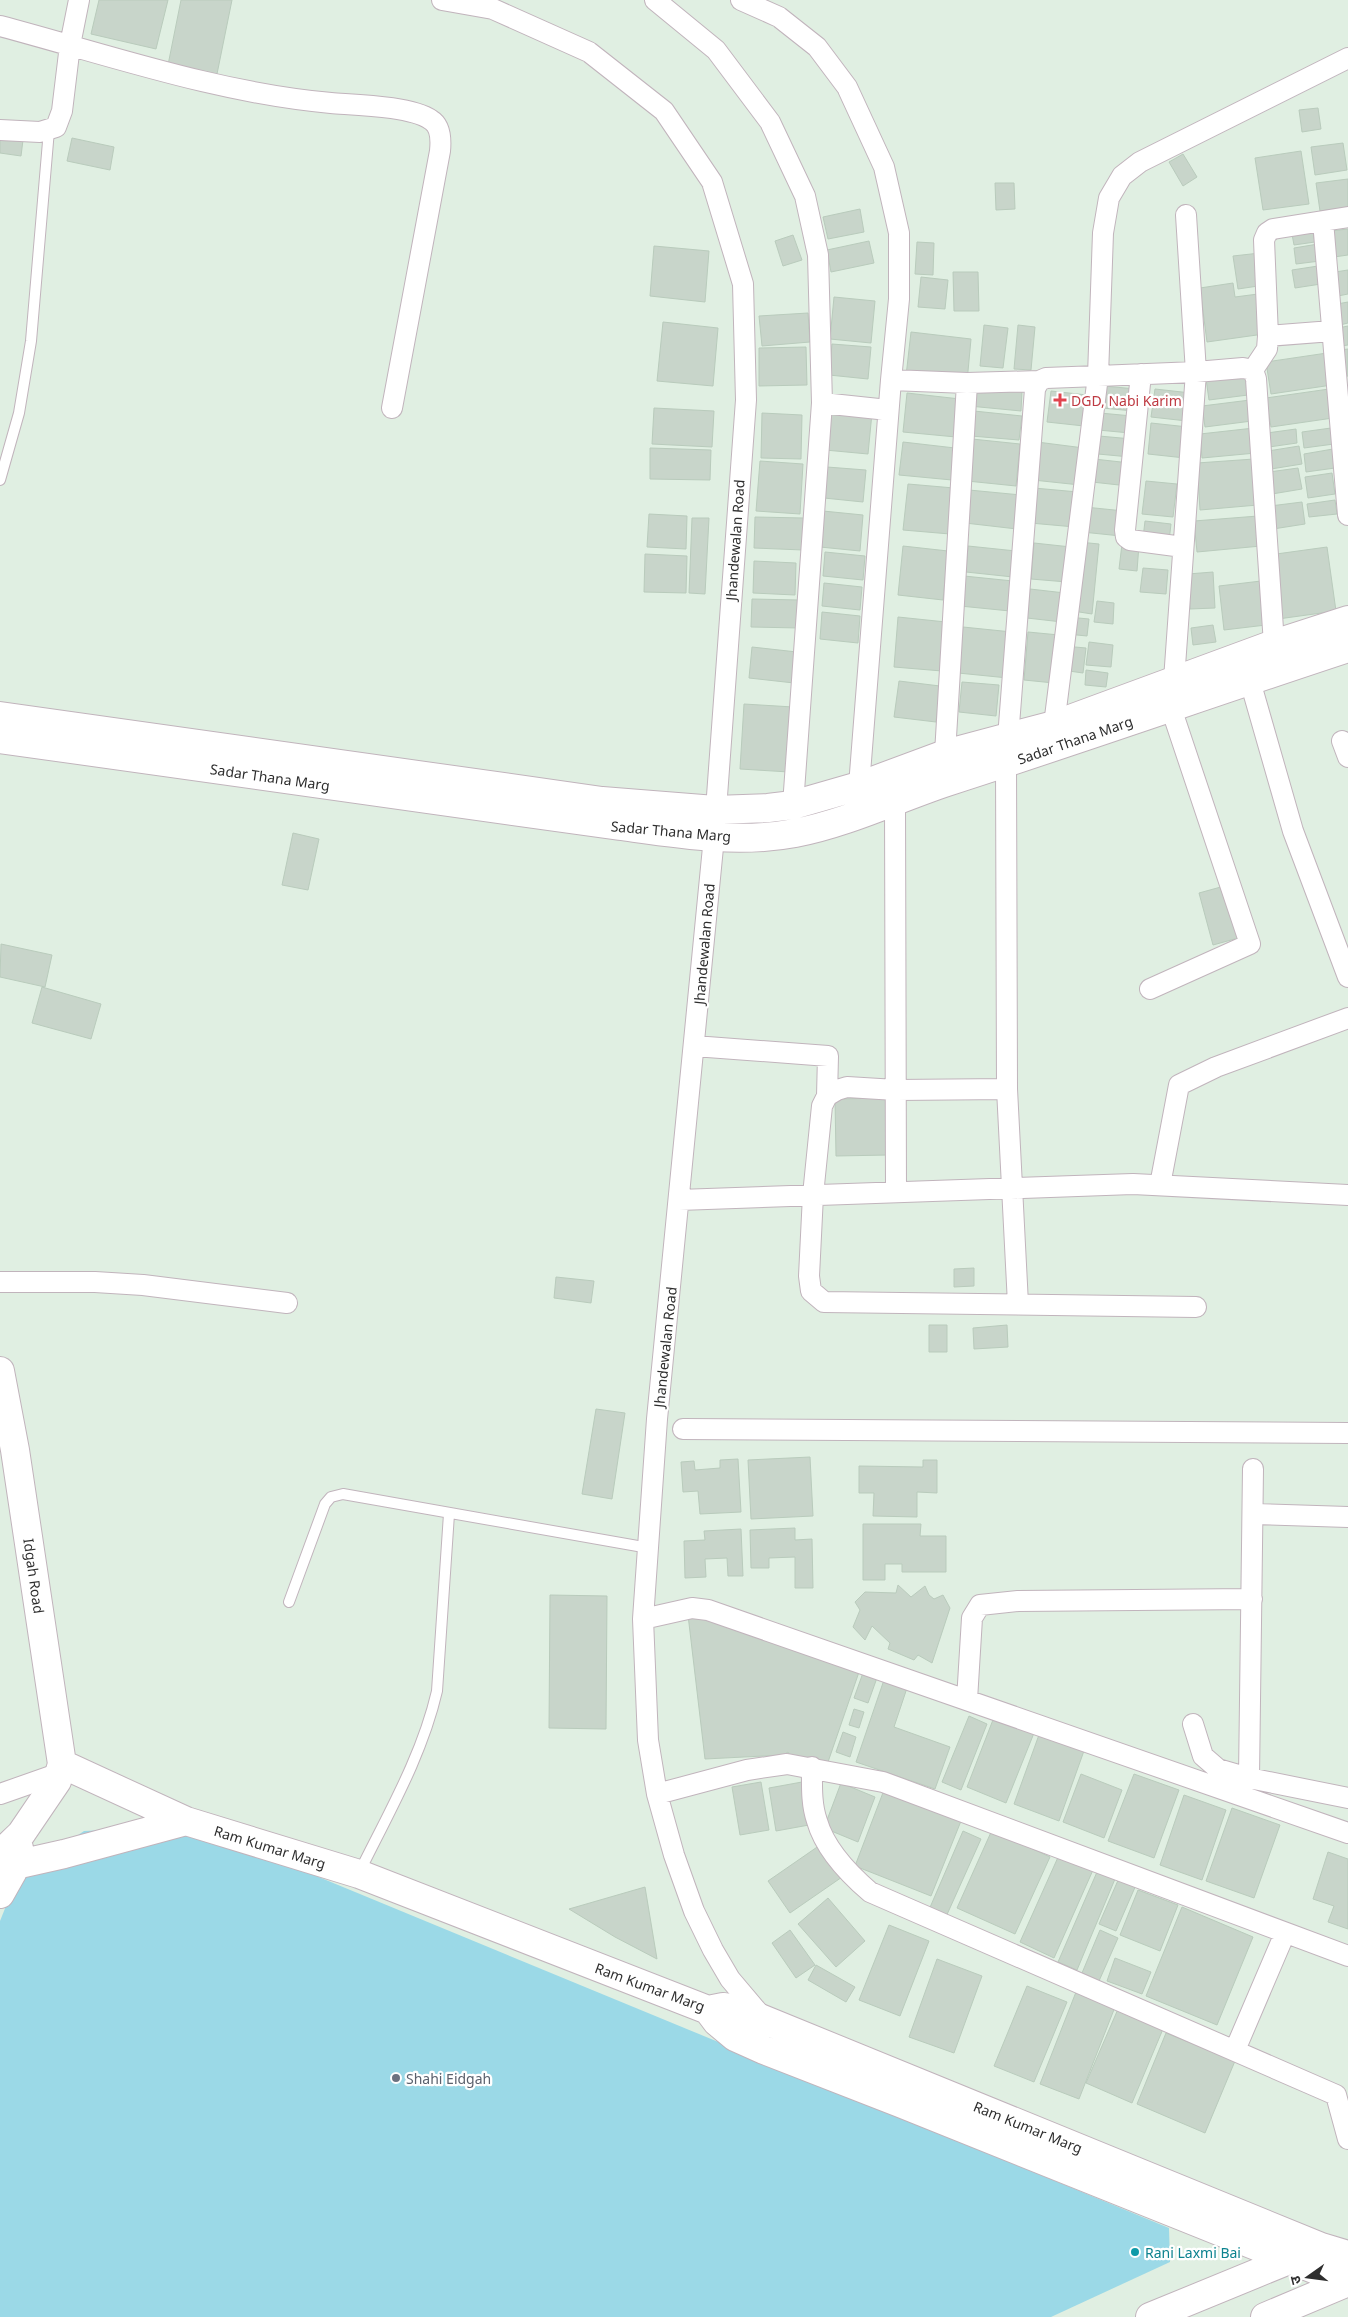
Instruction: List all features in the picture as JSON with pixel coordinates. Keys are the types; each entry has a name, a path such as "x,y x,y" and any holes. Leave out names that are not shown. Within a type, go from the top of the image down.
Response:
{"street":[{"path":"0,130 30,132 49,130 56,127 62,111 70,45 79,0"},
{"name":"Jhandewalan Road","path":"442,0 493,9 589,52 664,111 712,182 743,284 746,400 714,837 657,1419 643,1619 648,1740 657,1794 674,1855 694,1911 730,1979 764,2019"},
{"path":"656,0 716,50 770,122 805,196 818,255 822,403 793,805"},
{"path":"741,0 779,17 817,48 847,87 884,167 899,233 899,299 888,410 859,786"},
{"path":"0,26 223,86 272,97 372,106 413,112 432,120 441,136 440,151 392,408"},
{"path":"1054,724 1098,376 1103,233 1110,198 1122,176 1140,162 1348,58"},
{"path":"1174,680 1196,372 1186,215"},
{"path":"1253,370 1267,349 1264,240 1267,232 1273,229 1348,217"},
{"path":"1323,221 1348,515"},
{"path":"1268,336 1332,331"},
{"path":"891,380 967,383 1039,381 1046,378 1196,372 1243,368 1253,370"},
{"path":"1253,370 1256,379 1274,644"},
{"path":"1141,374 1124,530 1126,537 1130,540 1183,547"},
{"path":"1018,1304 1007,1089 1007,750 1035,389 1039,381"},
{"path":"945,754 967,383"},
{"path":"822,403 888,410"},
{"name":"Sadar Thana Marg","path":"0,739 620,826 714,837 795,833 868,812 895,801 1007,750 1054,724 1274,644 1348,620"},
{"name":"Sadar Thana Marg","path":"0,716 602,800 715,810 793,805 859,786 945,754 1007,750 1171,708 1348,648"},
{"path":"1250,681 1293,831 1348,977"},
{"path":"1150,990 1250,944 1171,708"},
{"path":"895,801 896,1192"},
{"path":"1160,1185 1179,1085 1216,1067 1348,1018"},
{"path":"694,1046 828,1056 827,1096 822,1106 812,1195 809,1276 811,1291 824,1302 1196,1307"},
{"path":"827,1096 847,1087 896,1090 1007,1089"},
{"path":"679,1200 1012,1188 1160,1185 1348,1195"},
{"path":"0,1282 95,1282 143,1285 287,1303"},
{"name":"Idgah Road","path":"0,1371 15,1450 60,1773"},
{"path":"683,1429 1348,1433"},
{"path":"1249,1778 1253,1469"},
{"path":"1253,1514 1348,1517"},
{"path":"967,1700 972,1618 980,1605 1018,1600 1252,1599"},
{"path":"643,1619 692,1608 708,1610 1348,1833"},
{"path":"1193,1724 1203,1756 1218,1769 1249,1778 1348,1798"},
{"path":"657,1794 768,1766 788,1764 812,1767 883,1782 1348,1956"},
{"path":"812,1767 813,1800 817,1822 828,1845 851,1875 870,1892 1235,2050 1342,2091 1348,2140"},
{"path":"0,1794 60,1773"},
{"path":"0,1894 7,1859 60,1773"},
{"name":"Ram Kumar Marg","path":"60,1773 186,1821 358,1874 708,2010 723,2007 738,2009 1322,2247 1348,2255"},
{"path":"7,1859 64,1854 186,1821"},
{"path":"1235,2050 1285,1933"},
{"path":"708,2010 717,2022 734,2037 764,2050 1347,2282"},
{"path":"1150,2317 1348,2236"},
{"path":"1265,2317 1347,2282"}],"lane":[{"path":"0,480 19,413 31,341 49,130"},
{"path":"289,1602 325,1504 331,1497 343,1494 354,1494 449,1514 648,1548"},
{"path":"358,1874 419,1750 432,1715 437,1691 449,1514"}],"shaded area":[{"name":"Shahi Eidgah","path":"195,1826 1169,2228 1170,2262 1051,2317 0,2317 0,1921 18,1876 84,1831"}],"building":[{"path":"99,0 168,0 156,49 91,34"},
{"path":"181,0 232,0 217,74 168,65"},
{"path":"1318,108 1321,129 1302,132 1299,110"},
{"path":"0,137 23,140 21,156 0,153"},
{"path":"72,138 114,147 110,170 67,161"},
{"path":"1343,143 1347,170 1315,175 1311,147"},
{"path":"1301,151 1309,204 1263,210 1255,158"},
{"path":"1183,154 1197,177 1183,186 1169,162"},
{"path":"1348,179 1348,207 1320,211 1316,183"},
{"path":"995,183 1014,183 1015,209 996,210"},
{"path":"860,209 864,232 828,239 823,217"},
{"path":"1312,226 1315,242 1294,245 1291,229"},
{"path":"1348,229 1348,255 1334,257 1330,231"},
{"path":"793,235 802,260 783,266 775,241"},
{"path":"869,241 874,263 831,272 827,250"},
{"path":"917,242 934,243 933,275 915,274"},
{"path":"1318,244 1320,261 1296,264 1294,248"},
{"path":"654,246 709,251 705,302 650,296"},
{"path":"1260,253 1265,285 1238,289 1233,256"},
{"path":"1318,266 1321,284 1295,288 1292,270"},
{"path":"1348,270 1348,294 1338,296 1335,272"},
{"path":"953,272 978,272 979,311 954,311"},
{"path":"921,277 948,280 945,309 918,307"},
{"path":"1233,283 1235,297 1258,294 1264,334 1207,342 1200,288"},
{"path":"834,297 875,301 871,343 830,339"},
{"path":"1348,302 1348,323 1340,325 1337,304"},
{"path":"808,313 810,342 762,346 759,316"},
{"path":"663,322 718,328 713,386 657,381"},
{"path":"984,325 1008,328 1003,368 980,366"},
{"path":"1018,325 1035,327 1031,370 1014,369"},
{"path":"1348,326 1348,345 1341,346 1338,328"},
{"path":"911,332 971,339 967,382 906,376"},
{"path":"832,344 871,347 868,379 829,375"},
{"path":"806,347 807,385 759,386 759,348"},
{"path":"1348,349 1348,376 1343,377 1339,350"},
{"path":"1327,353 1332,385 1271,394 1266,362"},
{"path":"1245,373 1248,395 1209,400 1206,379"},
{"path":"1104,386 1136,389 1134,411 1102,408"},
{"path":"970,387 1022,391 1021,411 969,406"},
{"path":"1155,389 1191,393 1187,421 1151,417"},
{"path":"1329,389 1333,418 1271,427 1266,398"},
{"path":"1051,391 1087,395 1084,426 1047,422"},
{"path":"907,393 960,399 956,437 903,432"},
{"path":"1250,400 1252,421 1205,427 1202,406"},
{"path":"654,408 714,411 712,447 652,444"},
{"path":"829,409 872,413 868,454 825,450"},
{"path":"974,411 1022,416 1019,440 971,436"},
{"path":"762,413 802,415 801,459 761,458"},
{"path":"1100,413 1132,416 1130,433 1098,430"},
{"path":"1151,423 1188,427 1185,458 1148,454"},
{"path":"1254,428 1256,453 1202,458 1200,434"},
{"path":"1331,428 1334,444 1304,448 1302,432"},
{"path":"1296,429 1297,443 1269,447 1267,433"},
{"path":"1099,436 1132,439 1130,457 1098,454"},
{"path":"972,439 1020,444 1016,486 967,481"},
{"path":"903,442 955,448 952,480 899,475"},
{"path":"1037,442 1084,448 1080,485 1033,480"},
{"path":"1299,446 1302,464 1271,469 1268,451"},
{"path":"650,448 711,450 710,480 650,479"},
{"path":"1333,449 1335,468 1306,472 1304,454"},
{"path":"1094,459 1130,463 1128,486 1092,482"},
{"path":"1254,459 1258,505 1200,510 1197,463"},
{"path":"760,461 803,464 800,514 756,511"},
{"path":"827,467 866,470 863,502 824,498"},
{"path":"1298,468 1302,489 1272,494 1269,472"},
{"path":"1332,473 1335,494 1308,498 1305,477"},
{"path":"1146,481 1177,484 1173,517 1142,514"},
{"path":"908,484 954,488 950,534 903,530"},
{"path":"1034,488 1078,492 1075,527 1030,523"},
{"path":"969,490 1021,495 1017,529 965,523"},
{"path":"1335,500 1337,514 1309,517 1307,504"},
{"path":"1302,502 1305,524 1273,529 1270,506"},
{"path":"1085,507 1124,511 1121,536 1082,532"},
{"path":"823,511 863,515 860,551 820,547"},
{"path":"649,514 687,516 686,549 647,547"},
{"path":"1258,516 1261,546 1197,552 1194,521"},
{"path":"755,517 804,518 803,550 754,548"},
{"path":"692,518 709,518 705,594 689,593"},
{"path":"1145,521 1171,524 1169,541 1143,538"},
{"path":"1079,542 1099,544 1092,614 1073,611"},
{"path":"1034,543 1071,547 1067,582 1031,579"},
{"path":"1122,544 1139,545 1137,571 1119,569"},
{"path":"903,546 948,551 943,600 898,595"},
{"path":"968,546 1016,551 1013,577 966,572"},
{"path":"1327,547 1336,611 1278,619 1269,555"},
{"path":"825,552 865,556 863,580 823,576"},
{"path":"645,554 687,556 686,593 644,592"},
{"path":"754,561 796,563 795,595 753,593"},
{"path":"1143,568 1168,570 1166,594 1140,592"},
{"path":"1213,572 1215,608 1190,609 1188,574"},
{"path":"964,576 1013,581 1010,611 960,606"},
{"path":"1261,581 1266,625 1224,630 1219,586"},
{"path":"824,583 862,587 860,610 822,606"},
{"path":"1030,589 1065,593 1062,622 1027,618"},
{"path":"752,599 799,600 799,628 751,627"},
{"path":"1097,601 1114,603 1113,624 1094,622"},
{"path":"822,612 860,616 858,643 820,639"},
{"path":"898,617 946,622 942,671 894,667"},
{"path":"1068,617 1089,619 1087,636 1067,634"},
{"path":"1213,625 1216,642 1193,645 1191,628"},
{"path":"963,627 1012,632 1008,678 958,673"},
{"path":"1028,632 1059,635 1054,683 1024,680"},
{"path":"1089,642 1113,645 1111,667 1086,665"},
{"path":"1064,646 1086,648 1083,673 1062,670"},
{"path":"752,647 797,652 794,683 749,678"},
{"path":"1086,670 1108,673 1106,687 1085,685"},
{"path":"899,681 940,686 936,722 894,717"},
{"path":"962,682 999,685 996,716 959,712"},
{"path":"744,704 793,707 789,772 740,769"},
{"path":"293,833 319,839 308,890 282,885"},
{"path":"1228,885 1242,937 1213,945 1199,893"},
{"path":"1,944 52,955 45,987 0,977"},
{"path":"42,987 101,1004 91,1039 32,1023"},
{"path":"887,1098 888,1155 836,1156 835,1099"},
{"path":"974,1268 974,1286 954,1287 954,1269"},
{"path":"556,1277 594,1281 591,1303 554,1298"},
{"path":"929,1325 947,1325 947,1352 929,1352"},
{"path":"1007,1325 1008,1347 974,1349 973,1328"},
{"path":"596,1409 625,1413 612,1499 582,1494"},
{"path":"810,1457 813,1516 751,1519 748,1460"},
{"path":"738,1459 741,1512 700,1514 698,1491 683,1492 681,1462 694,1461 695,1470 720,1468 720,1460"},
{"path":"923,1460 937,1460 937,1493 917,1492 917,1517 873,1516 874,1493 859,1493 859,1466 923,1467"},
{"path":"863,1524 921,1524 920,1536 946,1536 946,1572 902,1572 902,1564 885,1564 885,1580 863,1580"},
{"path":"795,1528 795,1540 812,1539 813,1588 795,1588 795,1557 769,1558 769,1568 751,1568 750,1530"},
{"path":"741,1529 743,1576 728,1576 727,1558 705,1559 706,1577 685,1578 684,1541 705,1540 704,1531"},
{"path":"898,1585 911,1597 925,1586 929,1595 934,1599 943,1595 950,1608 932,1663 918,1655 914,1660 888,1649 890,1643 872,1626 865,1640 853,1627 860,1610 855,1602 865,1592 896,1593"},
{"path":"550,1595 607,1596 606,1729 549,1728"},
{"path":"688,1615 784,1640 859,1672 828,1762 793,1761 788,1752 783,1755 705,1759"},
{"path":"864,1670 878,1675 868,1703 854,1698"},
{"path":"886,1674 909,1682 894,1727 950,1747 935,1789 856,1762"},
{"path":"854,1709 864,1712 859,1728 849,1725"},
{"path":"996,1712 1036,1728 1006,1803 967,1787"},
{"path":"969,1716 987,1724 961,1790 942,1782"},
{"path":"843,1732 856,1737 850,1757 836,1752"},
{"path":"1040,1732 1085,1748 1059,1821 1014,1804"},
{"path":"1081,1774 1122,1790 1104,1838 1063,1822"},
{"path":"1134,1774 1179,1790 1154,1858 1108,1841"},
{"path":"761,1782 769,1830 740,1835 732,1787"},
{"path":"802,1782 809,1825 776,1831 769,1788"},
{"path":"841,1783 875,1797 858,1842 824,1828"},
{"path":"884,1790 961,1821 931,1896 855,1866"},
{"path":"1184,1795 1226,1810 1202,1880 1160,1865"},
{"path":"1232,1808 1280,1825 1254,1898 1206,1881"},
{"path":"992,1830 1050,1857 1015,1934 957,1908"},
{"path":"963,1831 981,1839 945,1919 928,1912"},
{"path":"823,1843 845,1875 790,1913 768,1881"},
{"path":"1328,1852 1348,1859 1348,1929 1328,1922 1334,1906 1313,1899"},
{"path":"1059,1855 1093,1870 1054,1958 1020,1942"},
{"path":"1097,1872 1115,1879 1077,1970 1058,1962"},
{"path":"1119,1878 1136,1885 1116,1931 1099,1924"},
{"path":"645,1887 657,1959 615,1937 569,1909"},
{"path":"1138,1890 1178,1905 1160,1951 1120,1935"},
{"path":"828,1898 865,1941 836,1967 798,1924"},
{"path":"1182,1907 1253,1937 1217,2025 1146,1996"},
{"path":"889,1925 929,1941 900,2016 859,2000"},
{"path":"790,1930 815,1965 796,1978 772,1943"},
{"path":"1100,1930 1118,1938 1099,1981 1082,1973"},
{"path":"1115,1958 1151,1972 1142,1994 1107,1981"},
{"path":"937,1959 982,1976 954,2053 909,2037"},
{"path":"816,1965 855,1987 846,2002 808,1980"},
{"path":"1027,1986 1067,2002 1034,2082 994,2066"},
{"path":"1076,1992 1115,2007 1079,2099 1040,2084"},
{"path":"1118,2009 1163,2029 1132,2103 1086,2083"},
{"path":"1166,2033 1235,2061 1205,2133 1137,2104"}],"place":[{"name":"DGD, Nabi Karim","path":"1060,400"},
{"name":"Shahi Eidgah","path":"396,2078"},
{"name":"Rani Laxmi Bai","path":"1135,2252"}]}
